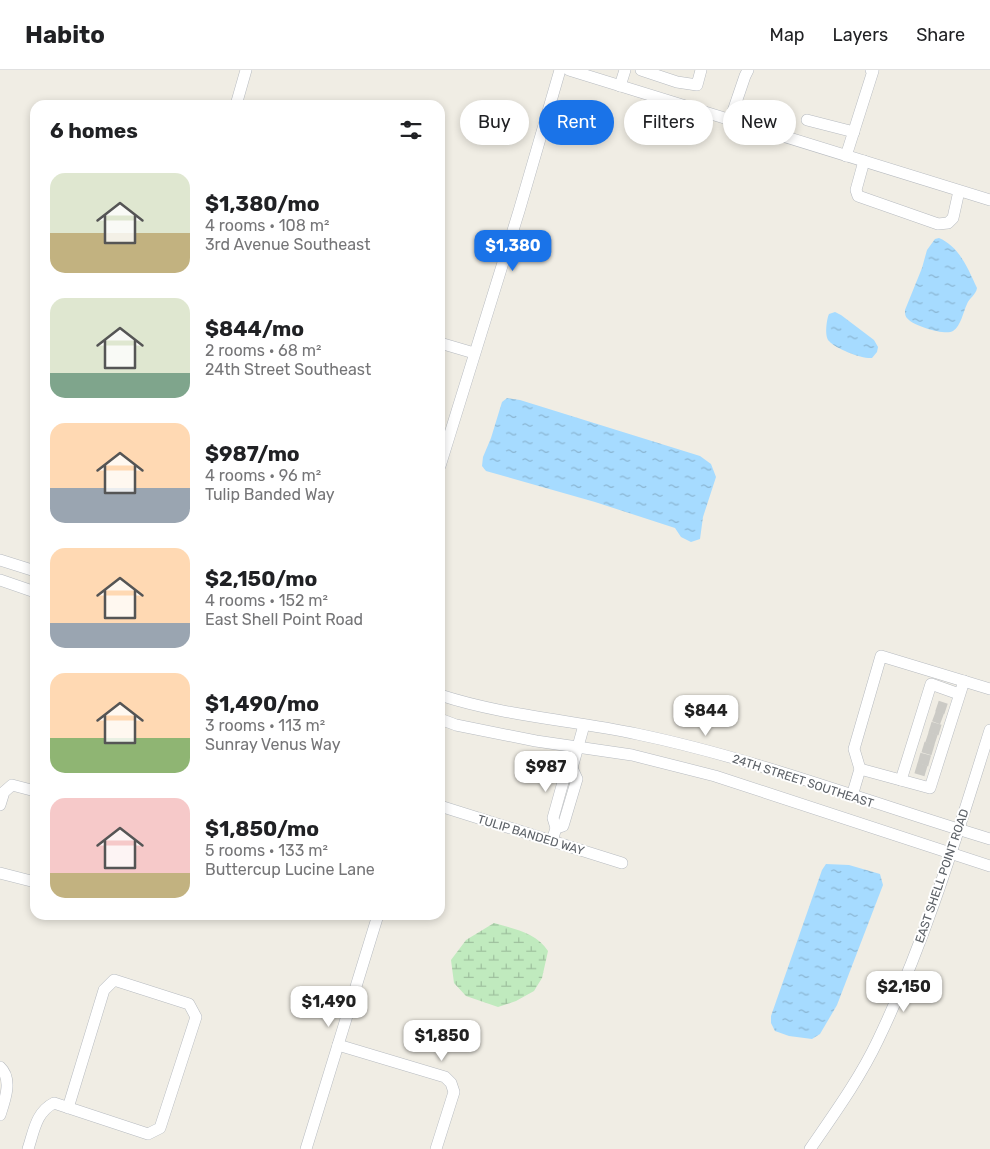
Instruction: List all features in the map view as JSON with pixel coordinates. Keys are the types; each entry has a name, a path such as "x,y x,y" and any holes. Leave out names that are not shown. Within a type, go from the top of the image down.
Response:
{"street":[{"path":"237,100 246,70"},
{"path":"445,449 519,211 560,70"},
{"path":"569,70 723,118"},
{"path":"620,86 625,70"},
{"path":"641,70 677,82 696,85 701,70"},
{"path":"737,100 748,70"},
{"path":"846,156 873,70 871,70"},
{"path":"807,120 854,132"},
{"path":"796,140 959,191 989,198"},
{"path":"864,162 856,190 858,196 938,224 948,223 952,218 959,191"},
{"path":"445,344 474,353"},
{"path":"0,560 30,569"},
{"path":"0,580 30,590"},
{"path":"852,796 860,769 854,749 882,656 990,688"},
{"path":"901,780 959,694 964,681"},
{"path":"860,769 930,788 931,684 959,694"},
{"name":"24TH STREET SOUTHEAST","path":"445,696 540,718 636,734 720,754 990,839"},
{"name":"24TH STREET SOUTHEAST","path":"445,721 536,741 632,755 715,776 990,866"},
{"path":"552,841 556,828 563,826 577,779 572,768 584,725"},
{"name":"EAST SHELL POINT ROAD","path":"810,1149 839,1107 878,1041 916,953 951,854 990,730"},
{"path":"0,805 4,792 12,785 30,789"},
{"name":"TULIP BANDED WAY","path":"445,808 622,863"},
{"path":"0,873 30,881"},
{"path":"306,1149 376,920"},
{"path":"28,1149 36,1122 44,1108 54,1103 68,1108 148,1134 160,1128 196,1016 189,1004 114,980 104,990 68,1108"},
{"path":"338,1045 445,1077 451,1084 454,1092 436,1149"},
{"path":"0,1067 6,1073 7,1086 0,1114"}],"green space":[{"path":"494,923 531,935 548,951 542,978 534,991 516,1001 498,1007 466,996 454,983 451,960 466,940"}],"water":[{"path":"939,238 953,247 958,253 967,266 977,288 968,302 958,326 949,332 931,330 917,325 906,317 905,313 927,250 935,239"},
{"path":"835,312 874,340 878,347 877,352 872,358 849,353 832,344 827,339 827,319 829,314"},
{"path":"507,398 520,400 700,456 711,464 716,477 703,517 700,539 691,542 681,537 675,528 595,502 486,471 482,466 483,457 502,402"},
{"path":"826,864 849,865 880,874 883,885 837,1005 820,1034 812,1039 789,1036 775,1031 771,1023 771,1016 822,870"}],"tunnel":[{"path":"937,706 946,709"},
{"path":"934,716 942,719"},
{"path":"930,727 940,730"},
{"path":"927,737 936,740"},
{"path":"923,747 933,750"},
{"path":"919,758 930,761"},
{"path":"916,768 926,771"}]}
